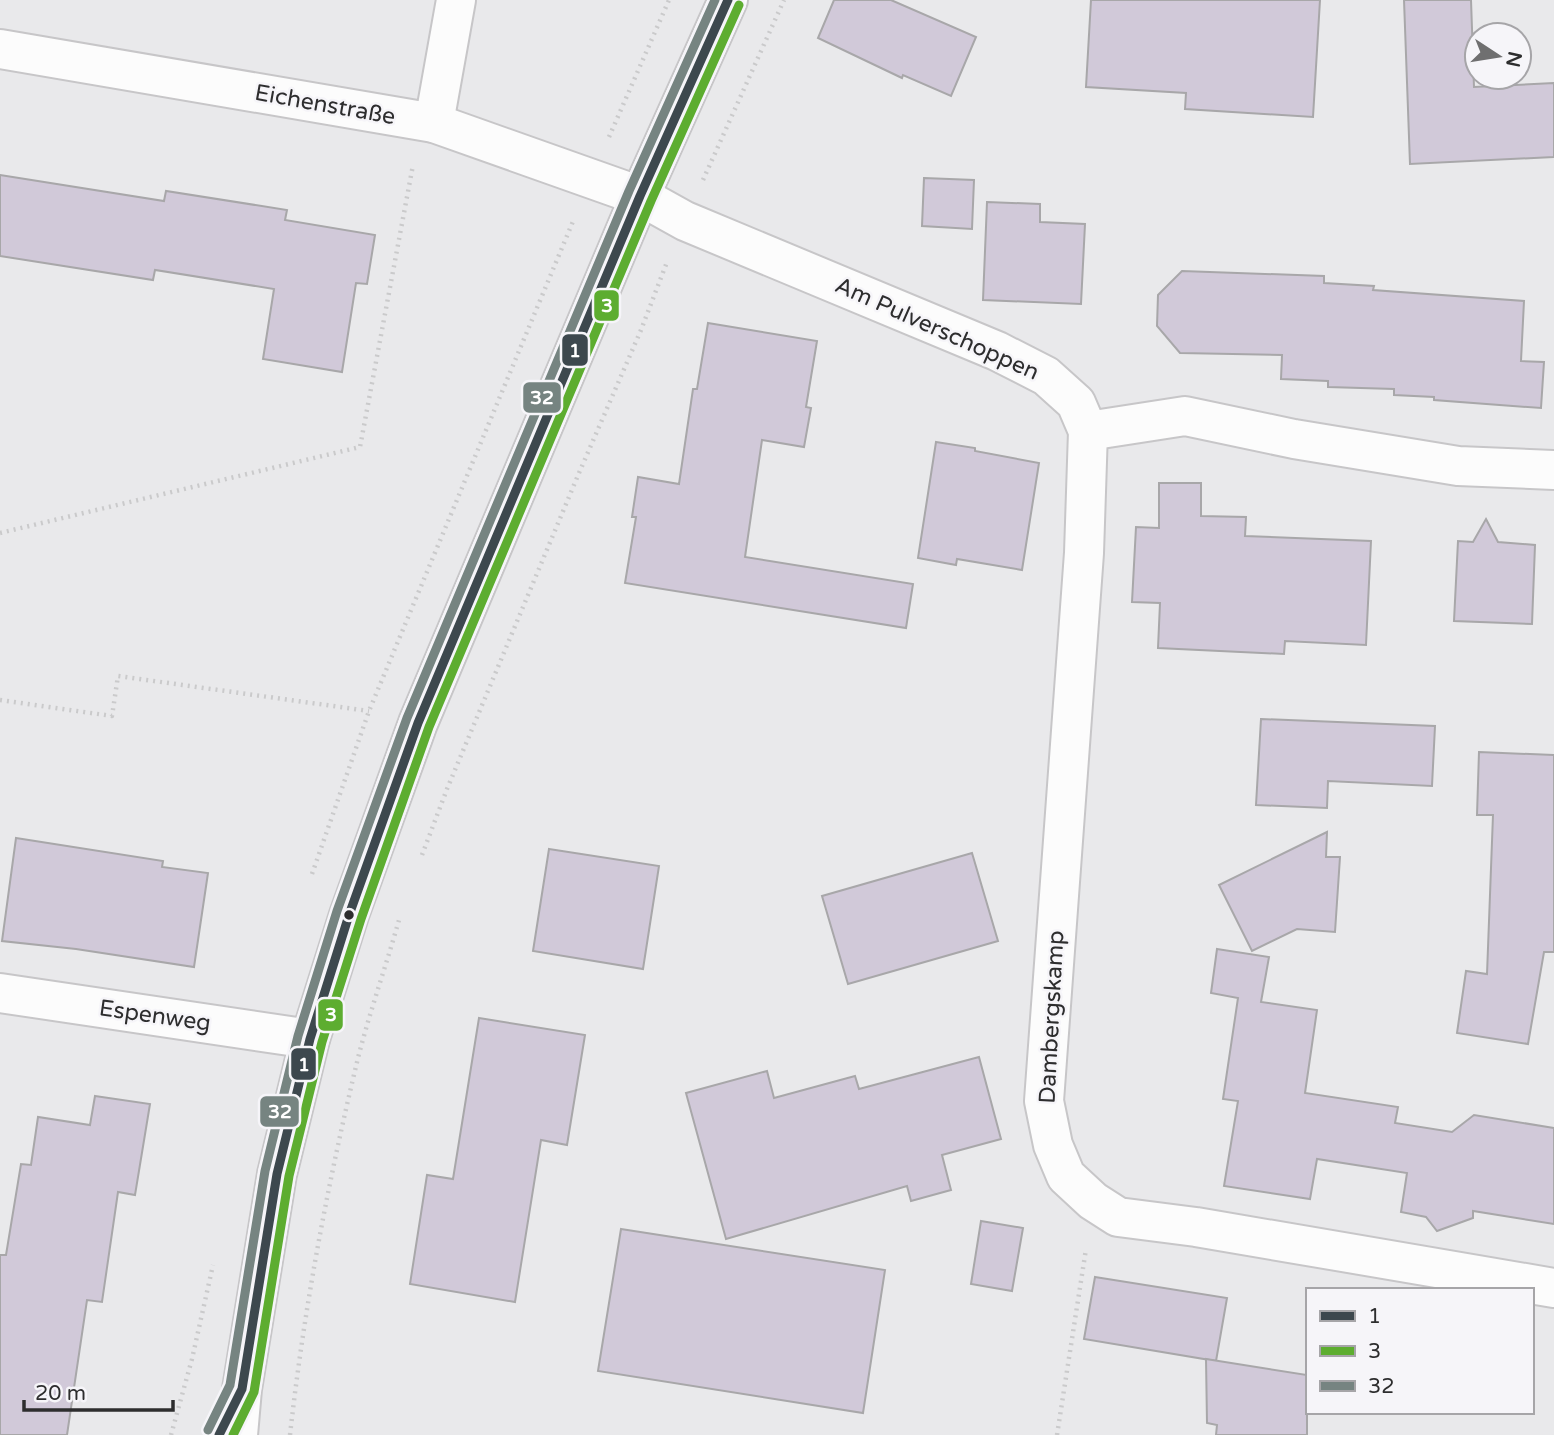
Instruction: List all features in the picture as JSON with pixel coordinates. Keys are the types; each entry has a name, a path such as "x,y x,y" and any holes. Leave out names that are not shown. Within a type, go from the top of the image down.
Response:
{"street":[{"path":"427,122 456,0"},
{"path":"238,1435 277,1174 310,1039 349,915 418,723 640,196 728,0"},
{"name":"Eichenstraße","path":"0,49 427,122 640,196"},
{"name":"Am Pulverschoppen","path":"640,196 685,221 997,351 1046,376 1076,403 1088,431"},
{"path":"1088,431 1185,416 1294,439 1458,466 1554,470"},
{"name":"Dambergskamp","path":"1088,431 1084,553 1044,1101 1053,1145 1066,1176 1093,1201 1118,1217 1196,1227 1554,1288"},
{"name":"Espenweg","path":"0,993 310,1039"},
{"path":"219,1435 243,1389"}],"path":[{"path":"591,178 669,0"},
{"path":"420,862 447,789 641,330 658,281 785,0"},
{"path":"0,533 360,447 427,122"},
{"path":"0,700 112,716 118,676 369,711"},
{"path":"290,1435 309,1298 331,1185 359,1055 402,910"},
{"path":"1057,1435 1093,1201"}],"building":[{"path":"834,0 891,0 976,37 951,96 903,75 902,78 818,38"},
{"path":"1091,0 1320,0 1313,117 1185,109 1186,93 1086,87"},
{"path":"1404,0 1471,0 1472,21 1463,21 1463,91 1533,91 1533,84 1554,83 1554,157 1410,164"},
{"path":"0,175 164,201 166,191 287,210 285,220 375,235 367,284 356,283 342,372 263,359 274,289 155,270 153,280 0,256"},
{"path":"924,178 974,180 972,229 922,226"},
{"path":"987,202 1040,204 1040,222 1085,224 1081,304 983,300"},
{"path":"1182,271 1324,276 1324,283 1374,286 1373,290 1524,301 1521,361 1544,362 1541,408 1434,400 1434,397 1394,395 1394,389 1328,387 1328,381 1281,379 1282,355 1180,353 1157,326 1158,295"},
{"path":"708,323 817,341 806,407 811,408 804,447 762,440 745,557 913,584 906,628 625,583 636,517 632,517 638,477 679,484 693,389 697,389"},
{"path":"936,442 1039,463 1022,570 957,559 956,565 918,558"},
{"path":"1159,483 1201,483 1201,516 1246,517 1245,536 1371,541 1366,645 1285,641 1284,654 1158,648 1160,603 1132,602 1136,527 1159,528"},
{"path":"1486,519 1498,542 1535,545 1532,624 1454,621 1458,541 1473,542"},
{"path":"1261,719 1435,726 1432,786 1328,781 1327,808 1256,805"},
{"path":"1479,752 1554,755 1554,952 1544,952 1528,1044 1457,1033 1466,971 1487,974 1493,815 1477,815"},
{"path":"1327,832 1326,857 1340,857 1335,932 1297,929 1252,951 1219,885"},
{"path":"16,838 163,861 162,867 208,873 194,967 2,941"},
{"path":"549,849 659,866 643,969 533,951"},
{"path":"972,853 998,941 848,984 822,896"},
{"path":"1217,949 1269,957 1261,1002 1317,1010 1305,1093 1398,1107 1395,1123 1452,1132 1474,1115 1554,1128 1554,1224 1473,1211 1473,1218 1437,1231 1426,1217 1401,1212 1407,1173 1317,1159 1310,1199 1224,1186 1238,1101 1223,1099 1238,998 1211,993"},
{"path":"479,1018 585,1035 567,1145 541,1140 515,1302 410,1284 427,1175 453,1179"},
{"path":"979,1057 1001,1139 942,1155 951,1190 911,1201 907,1186 726,1239 686,1093 767,1071 774,1098 855,1076 859,1089"},
{"path":"95,1096 150,1104 135,1195 118,1192 102,1302 87,1300 67,1435 0,1435 0,1255 6,1255 21,1164 31,1165 38,1117 90,1125"},
{"path":"981,1221 1023,1228 1012,1291 971,1284"},
{"path":"621,1229 885,1270 863,1413 598,1371"},
{"path":"1095,1277 1227,1298 1216,1361 1084,1339"},
{"path":"1206,1359 1306,1375 1307,1435 1216,1435 1217,1425 1207,1423"}],"transit line":[{"name":"32","path":"208,1430 230,1385 265,1171 298,1036 337,911 407,718 629,191 715,0"},
{"name":"1","path":"219,1435 242,1389 277,1174 310,1039 349,915 418,723 640,196 728,0"},
{"name":"3","path":"233,1435 254,1392 289,1176 322,1042 361,919 429,727 651,201 739,5"}]}
